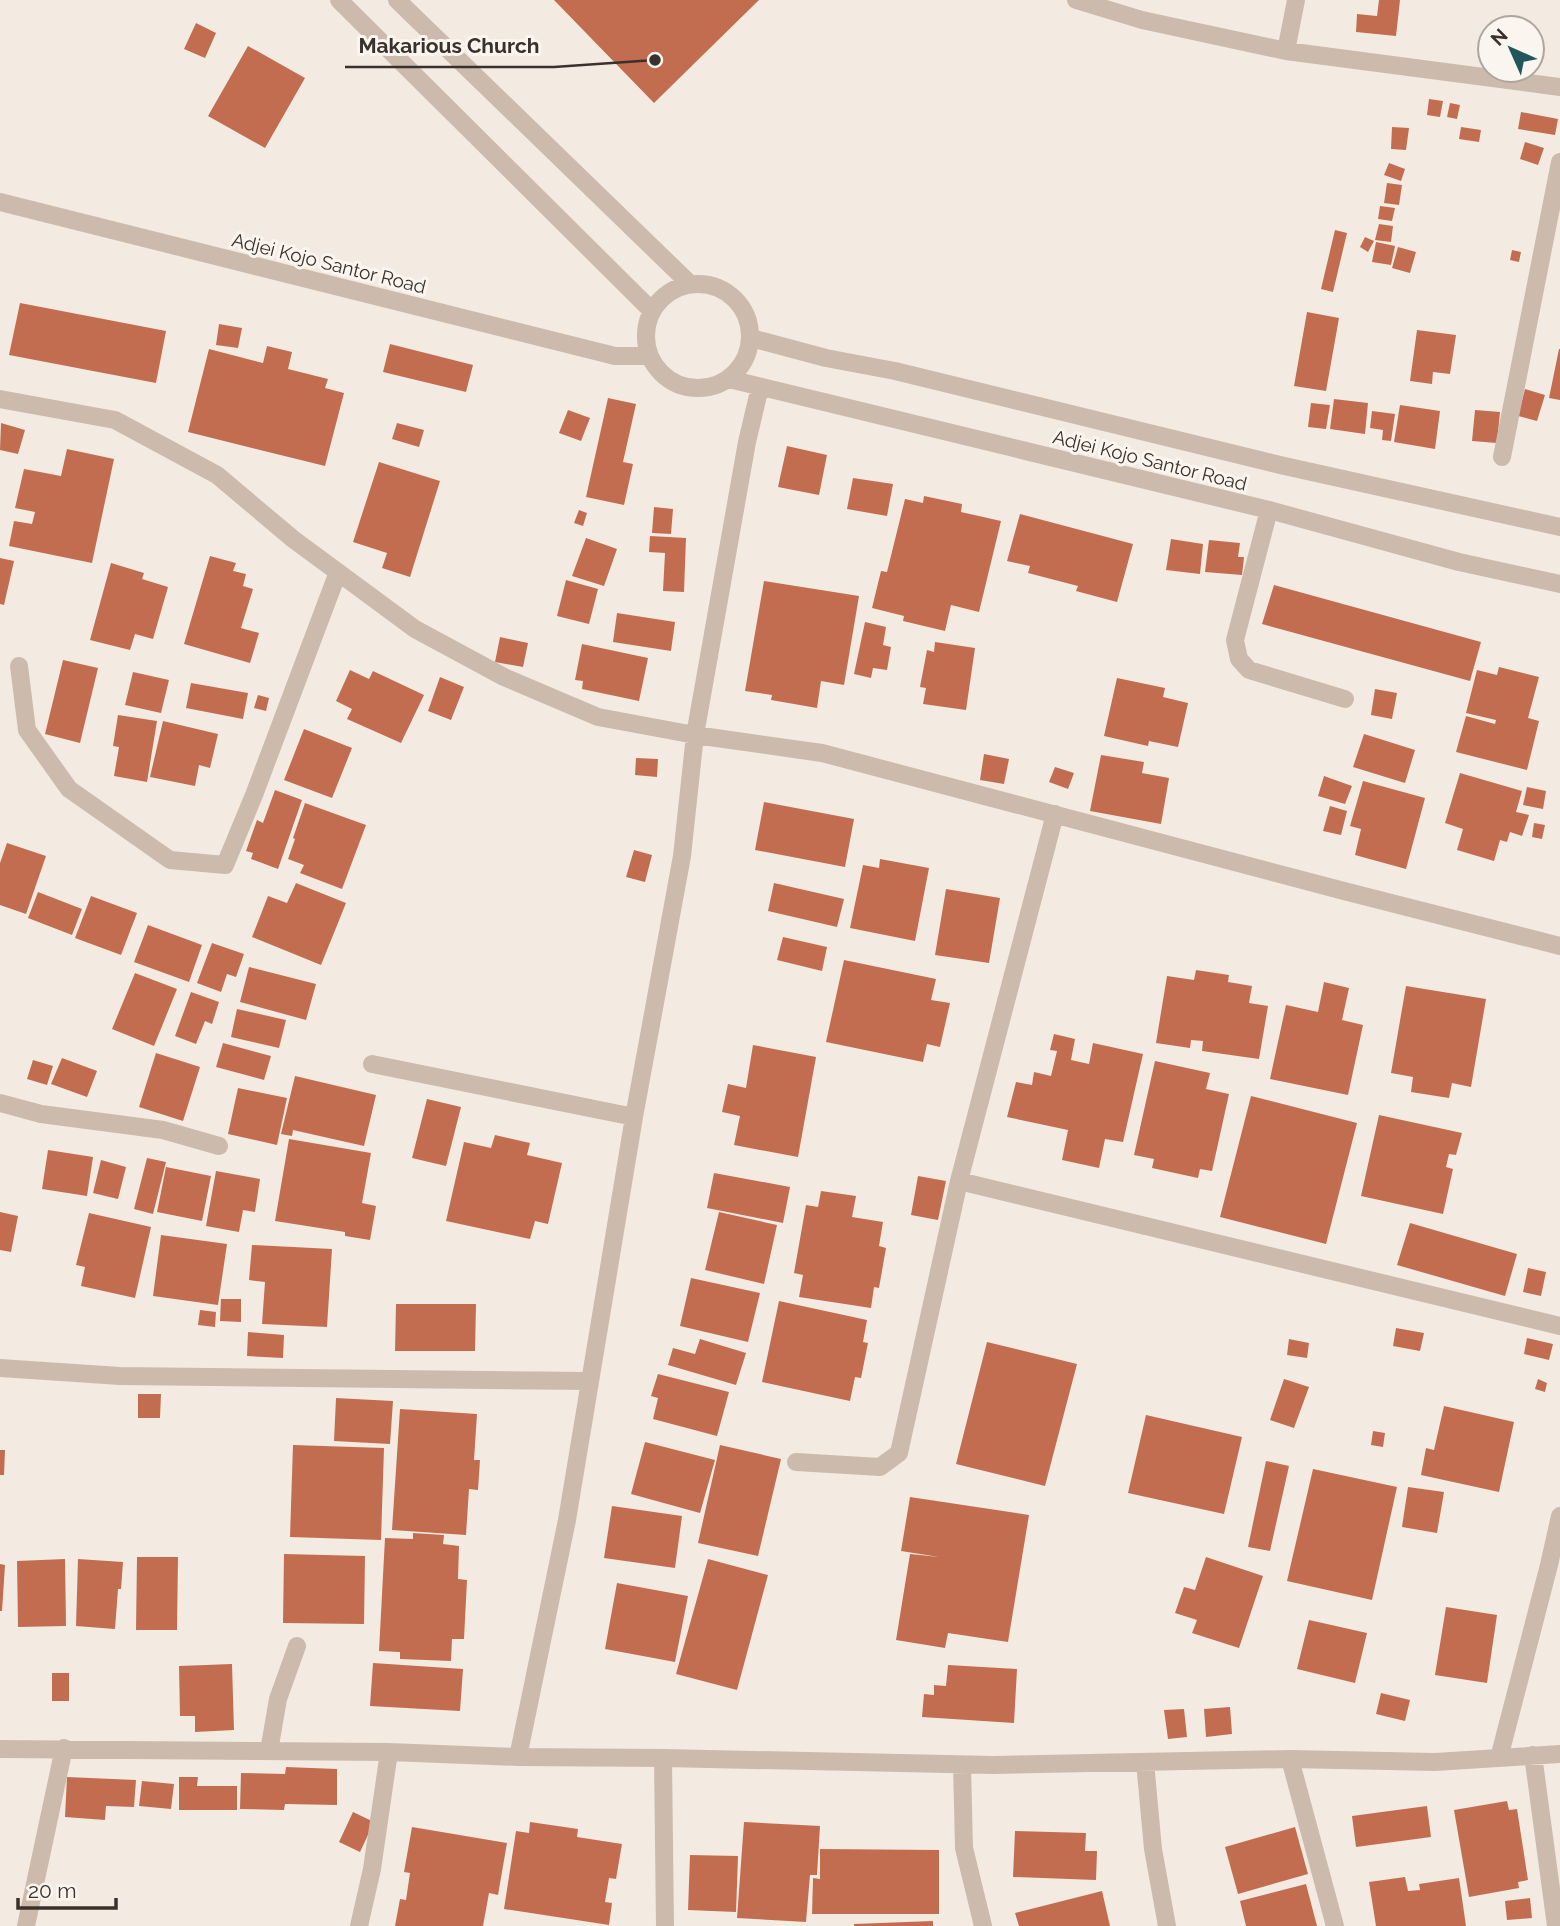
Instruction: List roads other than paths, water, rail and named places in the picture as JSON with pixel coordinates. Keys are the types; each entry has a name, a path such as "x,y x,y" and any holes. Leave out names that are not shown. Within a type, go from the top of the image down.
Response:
{"street":[{"path":"339,0 651,310"},
{"path":"397,0 689,283"},
{"path":"1076,0 1142,20 1286,51 1560,87"},
{"path":"1286,51 1296,0"},
{"path":"1502,457 1560,162"},
{"name":"Adjei Kojo Santor Road","path":"0,202 615,356 649,356"},
{"path":"689,283 712,284 733,295 747,314 751,338 745,361 729,379 707,388 684,387 663,376 649,356 645,333 651,310 667,293 689,283"},
{"name":"Adjei Kojo Santor Road","path":"751,338 826,358 895,371 1280,464 1560,527"},
{"name":"Adjei Kojo Santor Road","path":"729,379 1269,510 1459,562 1560,584"},
{"path":"518,1757 567,1520 634,1117 681,856 695,734 747,442 760,387"},
{"path":"0,399 115,420 217,475 293,538 415,629 504,677 598,717 822,753 1560,946"},
{"path":"1269,510 1235,640 1239,659 1249,670 1345,699"},
{"path":"19,666 27,730 69,789 170,860 225,865 338,572"},
{"path":"796,1462 880,1467 899,1453 959,1181 1055,814"},
{"path":"372,1064 634,1117"},
{"path":"0,1103 41,1114 163,1130 219,1146"},
{"path":"959,1181 1560,1326"},
{"path":"0,1368 120,1376 589,1381"},
{"path":"1499,1758 1560,1516"},
{"path":"269,1751 278,1699 297,1646"},
{"path":"26,1926 64,1748"},
{"path":"0,1749 388,1752 962,1765 1290,1759 1435,1762 1560,1755"},
{"path":"359,1926 372,1869 388,1752"},
{"path":"1533,1755 1556,1926"},
{"path":"663,1758 665,1926"},
{"path":"1290,1759 1335,1926"},
{"path":"1145,1762 1153,1849 1167,1926"},
{"path":"962,1765 964,1849 983,1926"}],"place":[{"name":"Makarious Church","path":"655,60"}]}
